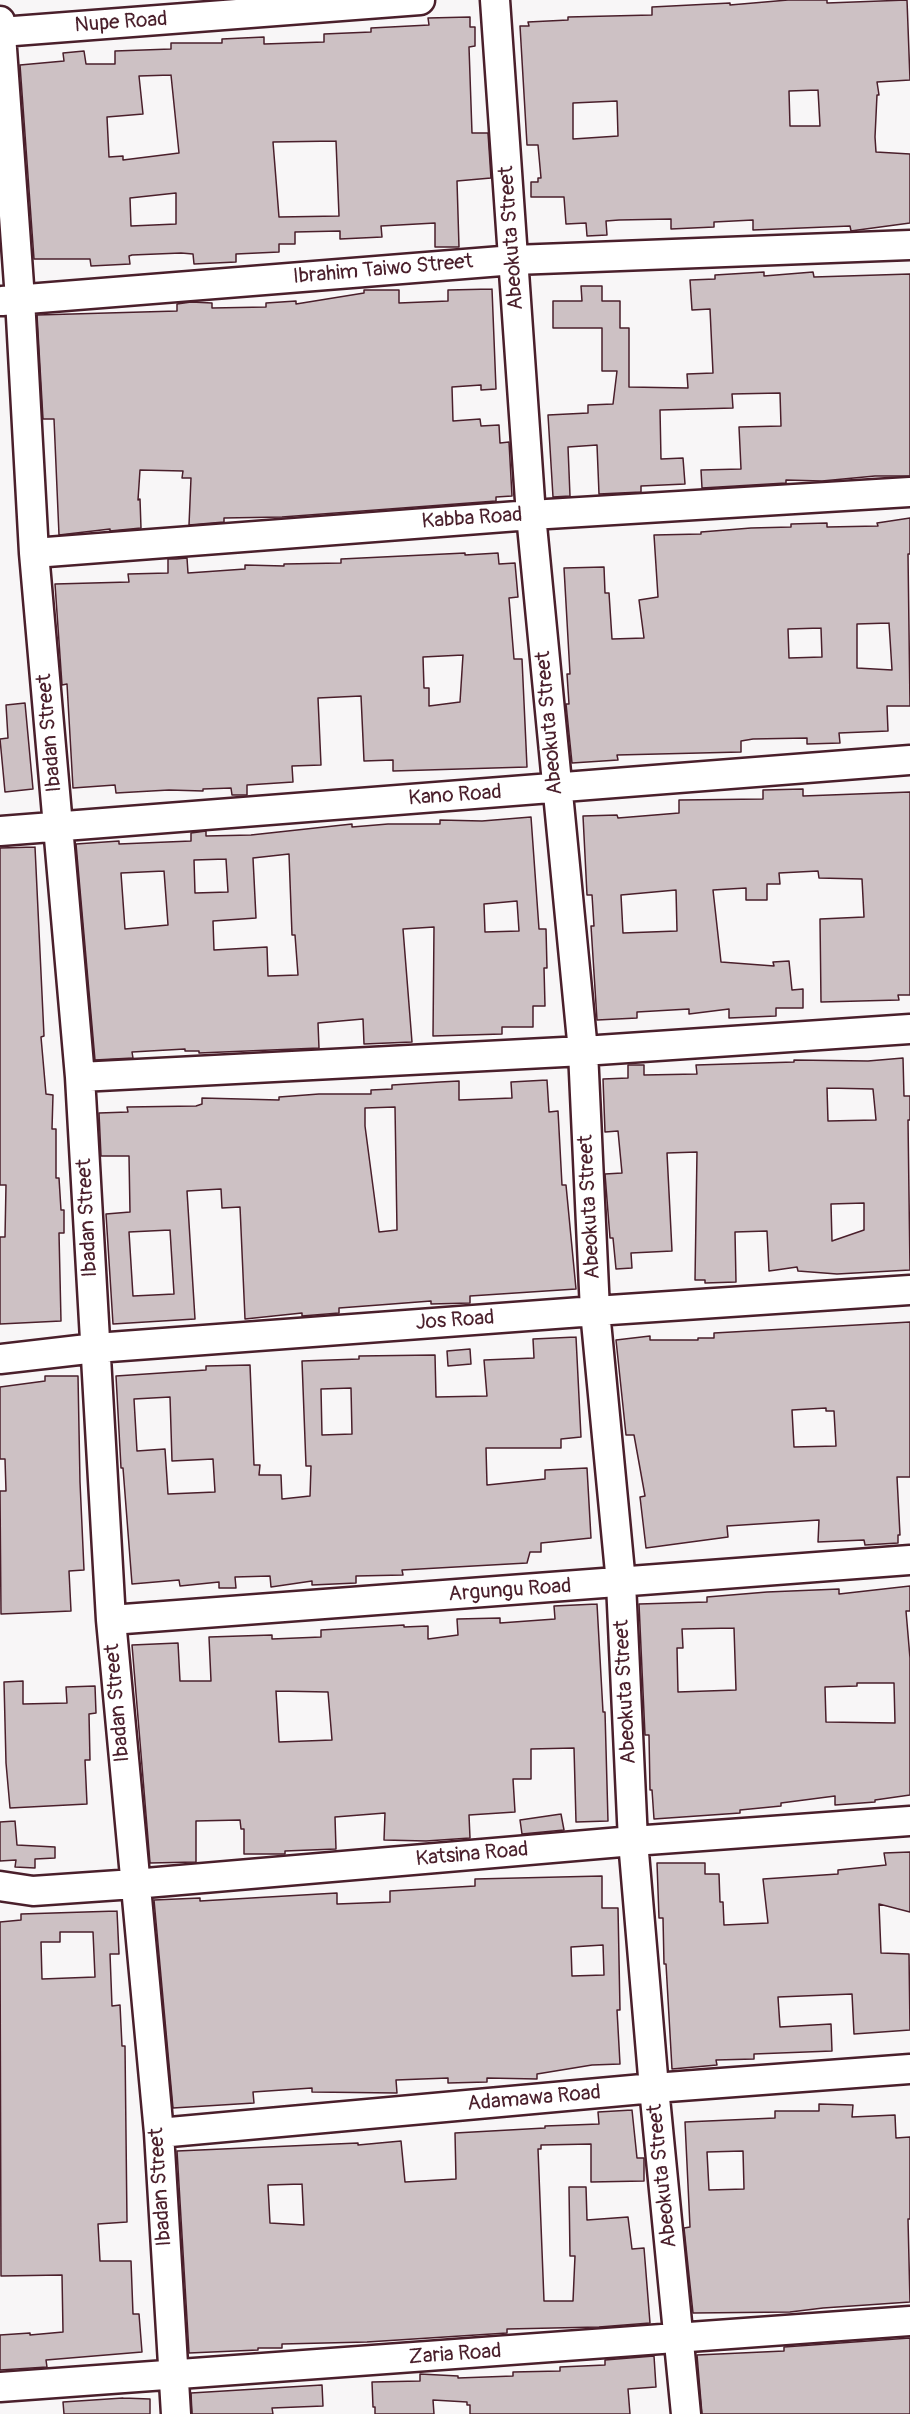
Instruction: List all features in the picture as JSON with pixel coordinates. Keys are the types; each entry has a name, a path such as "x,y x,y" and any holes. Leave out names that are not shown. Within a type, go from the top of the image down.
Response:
{"street":[{"name":"Nupe Road","path":"1,26 420,0"},
{"name":"Abeokuta Street","path":"495,0 531,515 583,1051 595,1311 621,1583 633,1841 654,2088 686,2414"},
{"name":"Ibadan Street","path":"1,26 10,300 80,1077 111,1620 159,2133 176,2414"},
{"name":"Ibrahim Taiwo Street","path":"10,300 514,260 910,245"},
{"name":"Kabba Road","path":"34,552 531,515 910,492"},
{"name":"Kano Road","path":"0,831 910,760"},
{"path":"80,1077 583,1051 910,1029"},
{"name":"Jos Road","path":"0,1359 96,1348 910,1290"},
{"name":"Argungu Road","path":"111,1620 910,1560"},
{"name":"Katsina Road","path":"0,1902 8,1897 33,1891 633,1841 910,1821"},
{"name":"Katsina Road","path":"0,1886 33,1891"},
{"name":"Adamawa Road","path":"159,2133 654,2088 910,2069"},
{"name":"Zaria Road","path":"0,2387 910,2322"}],"building":[{"path":"788,0 827,0 827,3 907,0 910,80 877,82 879,95 877,95 875,137 876,152 910,154 910,223 851,231 850,226 753,230 753,220 714,222 714,227 671,229 671,219 619,220 606,221 607,235 587,236 586,223 566,224 564,197 531,197 531,182 538,182 538,178 541,178 538,145 527,145 520,26 529,26 528,22 568,20 568,17 652,15 652,7 730,3 730,5","holes":["818,90 820,126 790,126 789,91","617,101 618,136 573,139 573,103"]},
{"path":"470,17 470,27 475,27 475,46 469,47 472,133 488,133 491,178 457,181 459,247 435,247 435,223 381,226 382,237 340,239 340,231 295,232 295,244 279,244 279,252 236,254 236,262 194,264 193,254 181,253 132,255 129,256 130,264 91,266 90,259 34,259 20,65 64,61 63,53 84,51 86,64 115,64 115,51 171,49 171,43 222,43 222,39 264,37 264,44 324,42 324,34 371,32 371,28 429,25 428,18","holes":["171,75 179,153 123,160 123,156 109,157 107,117 143,114 139,76","336,141 339,216 279,217 273,142","176,193 176,224 131,226 130,198"]},
{"path":"764,272 764,276 813,272 814,277 910,274 910,476 875,476 822,481 786,480 786,483 702,488 701,470 741,469 739,427 781,426 780,393 732,394 733,408 660,410 661,459 683,458 685,484 641,486 641,492 599,494 597,445 568,447 570,496 553,497 548,415 588,413 588,405 613,404 617,371 602,371 602,328 553,328 553,301 582,301 581,286 602,286 602,301 620,301 620,328 629,328 629,387 688,388 687,374 713,373 710,309 692,310 690,280 715,279 715,275"},
{"path":"492,289 496,389 481,390 481,385 452,387 453,421 480,419 481,426 499,425 500,443 509,442 512,496 496,497 496,501 282,517 224,518 224,522 189,525 191,478 182,478 183,471 140,470 138,500 140,499 141,528 59,535 54,419 43,419 37,315 177,311 177,304 191,302 212,303 212,308 266,307 266,303 296,301 296,304 364,293 364,290 399,290 399,303 448,301 448,290"},
{"path":"910,518 910,554 908,554 910,706 887,706 888,731 839,733 840,743 807,744 807,738 753,739 741,741 741,752 617,755 618,760 572,763 566,704 569,704 567,674 570,674 564,568 604,567 605,593 609,593 612,639 644,638 639,600 658,597 654,535 791,527 791,524 827,523 827,527 878,526 877,523","holes":["889,623 892,670 857,668 857,624","821,628 822,657 789,658 788,629"]},
{"path":"498,553 499,564 515,563 518,597 509,598 514,659 522,659 527,767 393,771 393,760 364,761 361,696 318,698 321,765 292,766 293,782 247,785 247,795 232,795 231,788 116,793 115,785 73,788 67,684 62,685 55,584 129,582 128,574 168,573 168,559 187,558 188,573 245,569 245,565 284,566 284,564 341,563 341,559","holes":["463,655 460,702 429,706 429,688 424,688 423,657"]},
{"path":"25,703 33,789 5,792 0,739 8,738 6,705"},
{"path":"803,789 803,796 910,792 910,995 898,995 899,1000 821,1002 820,919 864,917 862,879 819,878 818,871 779,873 780,884 767,884 767,900 746,900 746,888 713,890 721,962 774,966 773,962 789,961 792,990 803,989 803,1008 776,1008 776,1016 729,1018 729,1009 689,1014 689,1009 637,1012 637,1018 597,1020 591,926 594,926 592,895 587,895 583,816 617,815 618,818 679,813 679,800 763,799 763,790","holes":["676,890 677,931 623,933 621,895"]},
{"path":"531,817 539,929 546,929 547,968 544,968 545,1006 533,1006 533,1027 502,1027 502,1034 433,1036 434,927 403,929 412,1042 364,1044 363,1019 318,1023 319,1048 199,1053 199,1051 185,1051 185,1049 132,1052 133,1058 95,1060 76,844 119,841 119,844 191,841 191,833 206,831 206,836 251,835 352,824 352,827 440,824 440,820 482,821","holes":["289,854 292,935 295,935 298,975 268,976 267,947 214,950 213,921 256,918 253,858","226,859 228,892 195,893 194,860","164,871 168,925 125,929 121,873","517,901 519,931 485,932 484,904"]},
{"path":"35,847 44,1036 41,1037 46,1094 53,1095 52,1129 56,1129 56,1178 59,1178 61,1210 64,1210 64,1233 59,1233 61,1321 0,1324 0,1237 5,1237 6,1185 0,1185 0,848"},
{"path":"903,1058 904,1096 910,1096 910,1120 908,1120 910,1270 837,1274 798,1271 797,1267 769,1271 767,1231 735,1232 736,1282 705,1283 705,1280 695,1280 697,1152 667,1153 672,1251 631,1253 632,1268 616,1269 613,1238 610,1238 605,1174 622,1173 618,1131 605,1132 603,1079 628,1078 628,1065 644,1065 644,1075 697,1074 696,1065 794,1062 794,1060 868,1061","holes":["827,1088 873,1089 876,1120 828,1121","864,1203 864,1230 832,1241 831,1204"]},
{"path":"547,1080 549,1112 558,1111 562,1185 566,1185 576,1289 470,1296 470,1303 431,1304 431,1301 339,1308 339,1313 302,1316 302,1313 245,1319 240,1207 222,1208 221,1189 187,1191 195,1319 113,1324 106,1214 130,1212 129,1156 101,1156 99,1113 128,1112 127,1107 196,1106 202,1104 202,1098 279,1100 279,1097 319,1094 371,1094 371,1090 392,1089 392,1085 459,1081 459,1100 512,1098 511,1082","holes":["395,1107 397,1230 379,1232 365,1126 365,1108","170,1230 174,1294 133,1296 129,1232"]},
{"path":"910,1322 910,1477 897,1477 900,1535 898,1535 898,1543 865,1545 864,1540 818,1542 819,1520 727,1526 728,1537 646,1548 640,1497 645,1496 634,1435 626,1435 616,1340 650,1336 650,1340 698,1340 698,1338 714,1338 714,1333","holes":["826,1408 826,1411 834,1411 836,1446 794,1447 792,1410"]},
{"path":"576,1337 581,1437 561,1439 561,1448 486,1448 487,1485 545,1479 545,1470 587,1468 591,1538 541,1543 541,1552 530,1552 527,1563 402,1570 403,1575 356,1576 356,1583 312,1585 312,1581 271,1587 270,1576 235,1577 236,1588 219,1588 219,1582 180,1586 179,1580 132,1584 123,1468 121,1468 116,1376 206,1370 206,1366 250,1365 254,1465 260,1465 259,1475 281,1475 282,1499 310,1496 311,1466 306,1466 302,1361 359,1359 359,1356 435,1355 436,1397 487,1396 484,1360 534,1358 533,1339","holes":["351,1388 352,1434 322,1435 321,1389","170,1397 172,1461 213,1459 215,1492 168,1494 165,1449 137,1451 134,1399"]},
{"path":"470,1349 471,1364 448,1366 447,1351"},
{"path":"45,1376 78,1376 84,1570 69,1571 71,1611 1,1614 0,1491 6,1491 5,1459 0,1459 0,1387 45,1381"},
{"path":"910,1586 910,1611 906,1611 910,1658 910,1795 875,1800 875,1802 835,1805 835,1796 781,1803 781,1806 740,1810 740,1813 654,1819 652,1790 650,1790 649,1735 645,1735 639,1604 707,1602 707,1597 767,1592 839,1589 839,1594","holes":["734,1628 736,1690 678,1692 677,1648 683,1648 682,1629","857,1683 894,1683 895,1723 826,1722 825,1687 857,1686"]},
{"path":"597,1604 603,1712 605,1712 608,1821 576,1822 574,1748 531,1749 531,1779 513,1779 515,1812 469,1815 470,1838 426,1841 384,1840 385,1813 335,1817 336,1849 285,1851 285,1854 244,1854 244,1829 241,1829 240,1820 196,1821 196,1862 150,1863 132,1645 178,1643 180,1681 211,1681 209,1637 272,1635 272,1639 321,1637 321,1630 404,1625 404,1627 428,1626 428,1639 458,1635 457,1619 500,1618 500,1623 555,1619 554,1606","holes":["276,1691 328,1692 332,1740 279,1742"]},
{"path":"23,1681 23,1704 67,1703 66,1687 95,1686 96,1713 89,1714 90,1760 85,1760 87,1804 10,1808 6,1763 4,1682"},
{"path":"561,1814 564,1830 522,1834 520,1820"},
{"path":"15,1821 17,1845 55,1847 55,1858 35,1859 35,1868 15,1867 16,1860 0,1861 0,1822"},
{"path":"910,1852 910,1912 879,1904 881,1953 909,1954 910,2030 854,2034 852,1994 778,1997 780,2027 831,2024 832,2051 754,2054 754,2059 716,2060 717,2065 672,2069 663,1918 659,1918 657,1863 705,1863 705,1874 719,1874 724,1925 768,1923 763,1879 838,1874 838,1870 886,1865 884,1853"},
{"path":"602,1876 602,1908 618,1908 620,2010 617,2010 620,2064 592,2065 537,2074 537,2079 487,2078 487,2082 448,2083 448,2078 396,2080 397,2093 312,2092 312,2088 253,2092 254,2103 173,2108 154,1900 200,1898 200,1901 337,1893 337,1904 390,1902 390,1891 475,1886 475,1879","holes":["603,1945 604,1975 572,1976 571,1947"]},
{"path":"117,1911 119,1954 110,1954 112,2006 120,2005 122,2046 125,2046 127,2222 98,2224 100,2261 131,2261 133,2314 139,2314 142,2352 46,2360 47,2367 0,2370 0,2335 63,2332 62,2275 1,2276 0,1922 21,1920 21,1914","holes":["60,1932 93,1932 95,1977 42,1979 41,1942 60,1942"]},
{"path":"819,2104 853,2105 852,2117 895,2115 896,2138 910,2137 910,2219 908,2219 910,2302 790,2312 693,2313 684,2228 690,2227 685,2122 775,2118 775,2111 819,2111","holes":["743,2151 744,2189 709,2190 707,2152"]},
{"path":"632,2110 637,2158 644,2158 644,2181 591,2182 591,2144 541,2145 541,2149 538,2149 544,2301 573,2301 575,2256 570,2256 569,2187 586,2187 587,2220 628,2217 632,2249 644,2248 650,2323 599,2327 507,2329 507,2333 367,2342 282,2344 282,2348 189,2353 177,2151 358,2143 358,2145 401,2141 405,2182 456,2179 455,2133 599,2124 598,2112","holes":["302,2184 304,2225 270,2223 268,2185"]},
{"path":"910,2338 910,2414 702,2414 697,2355 784,2351 784,2347"},
{"path":"654,2356 656,2387 628,2389 630,2414 470,2414 470,2405 467,2405 467,2402 433,2400 434,2414 375,2414 375,2407 373,2407 372,2382 420,2381 420,2374 458,2376 458,2378 513,2376 513,2372 560,2371 560,2367 605,2365 605,2360"},
{"path":"322,2385 323,2406 272,2408 273,2414 192,2414 191,2393"},
{"path":"123,2398 150,2399 150,2414 64,2414 63,2402"}]}
